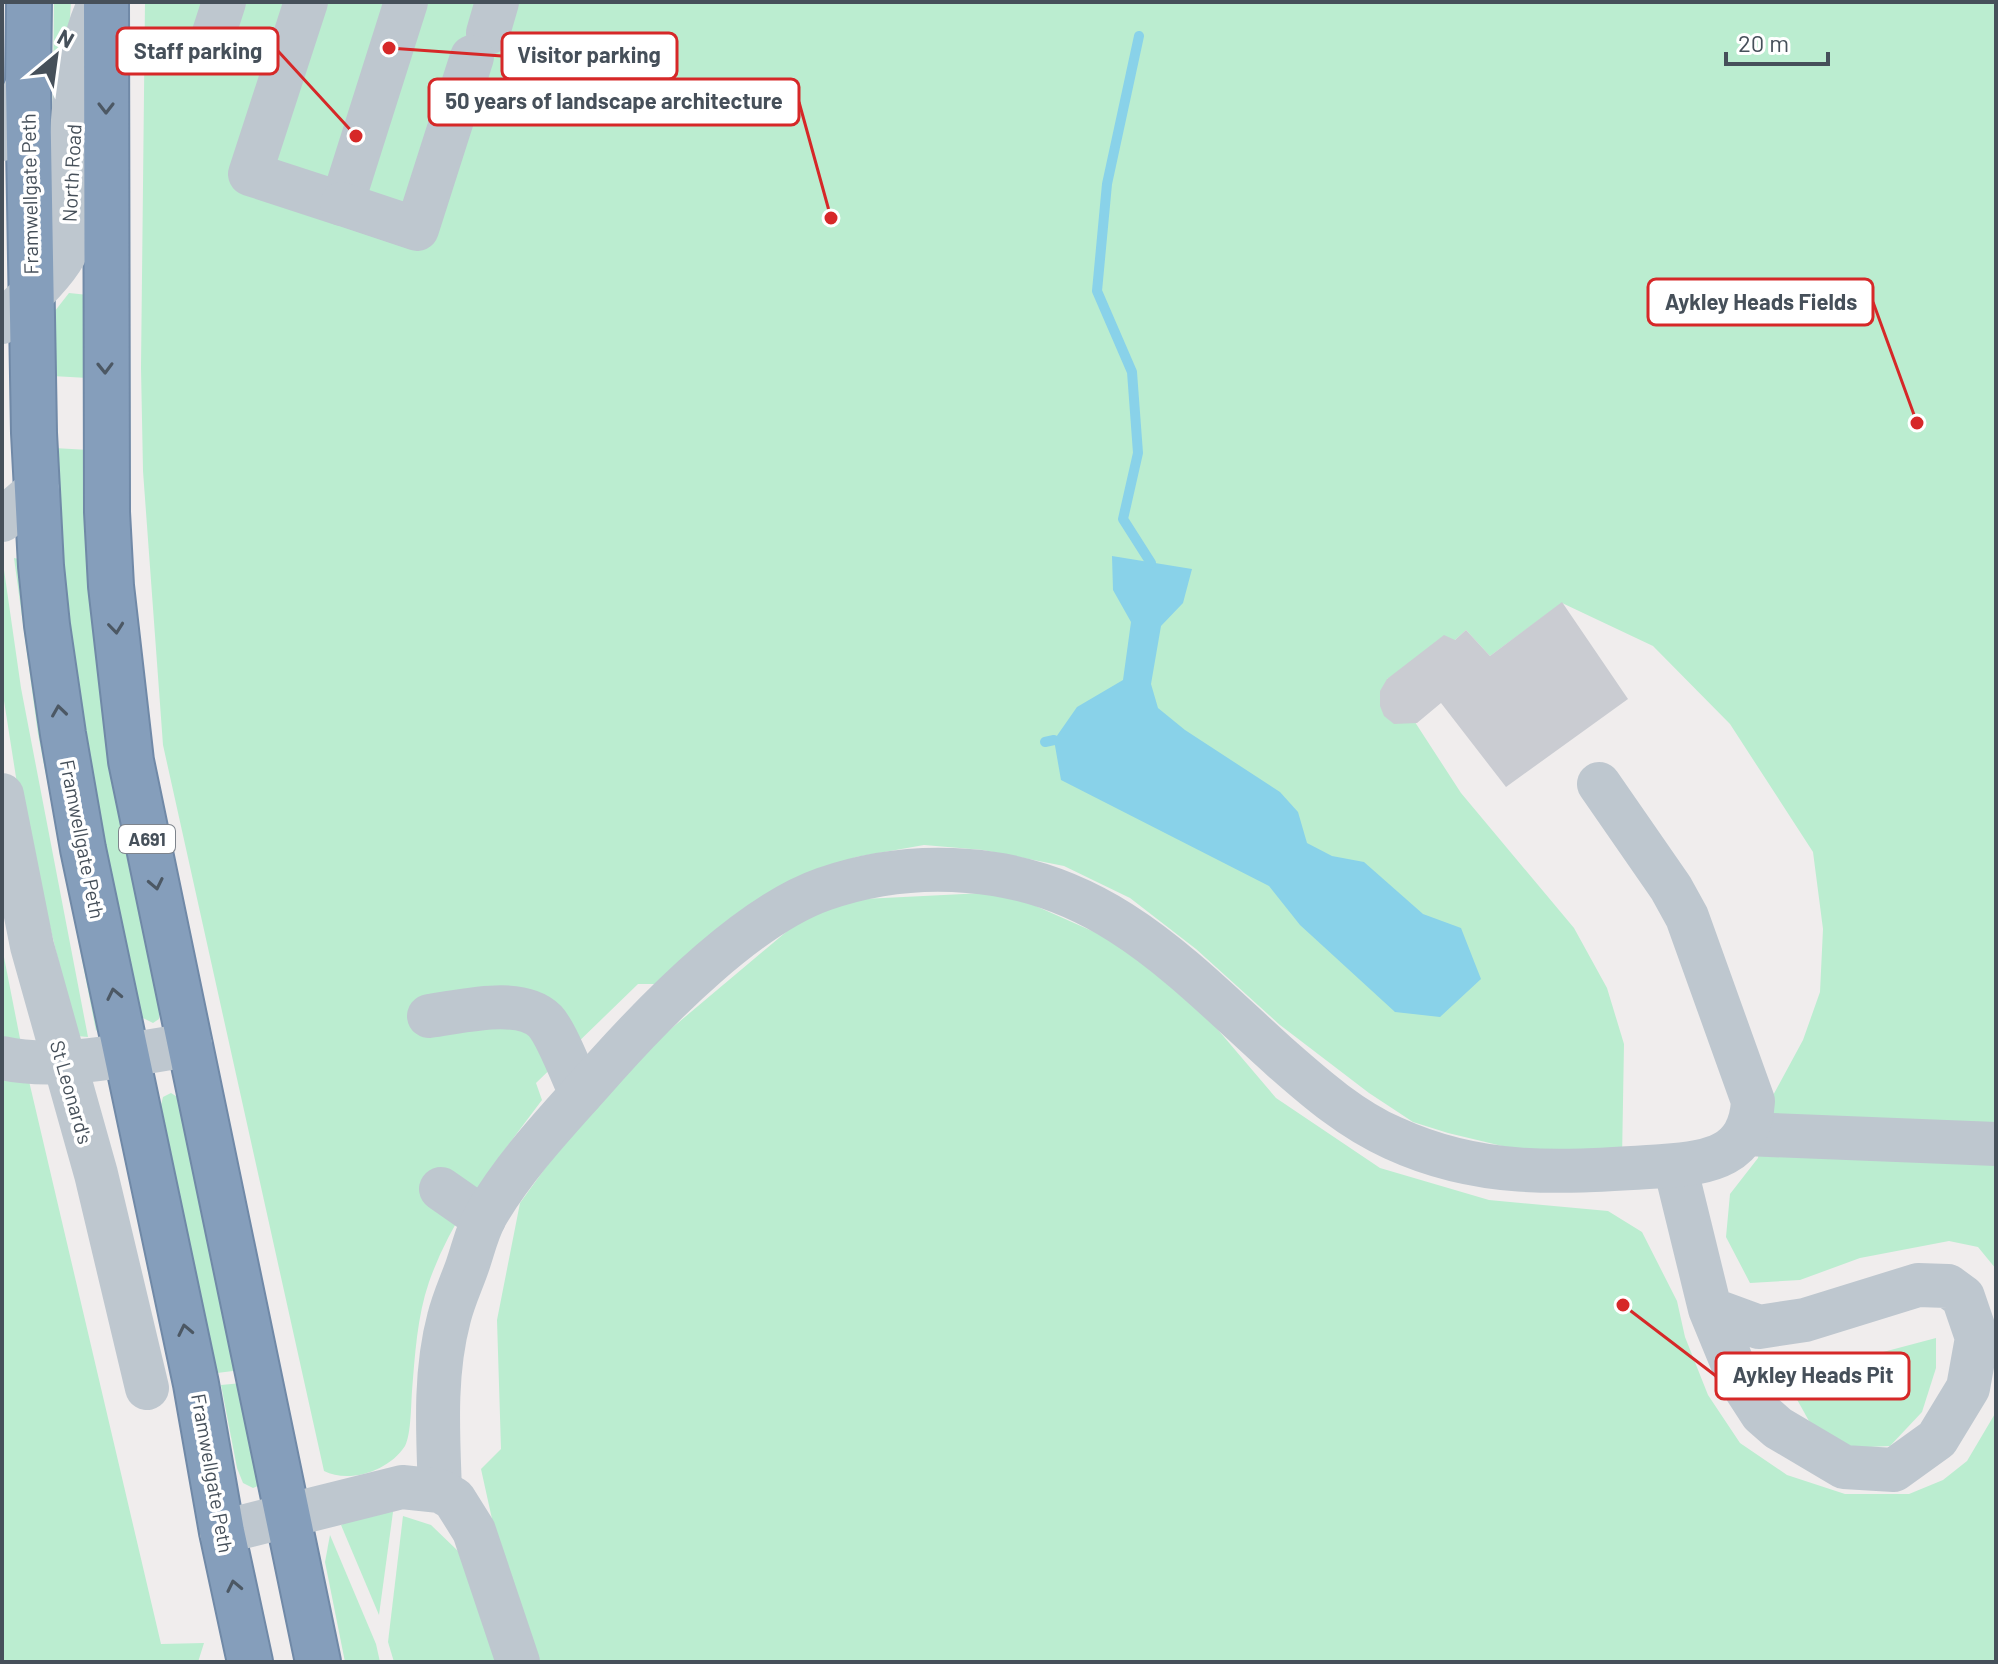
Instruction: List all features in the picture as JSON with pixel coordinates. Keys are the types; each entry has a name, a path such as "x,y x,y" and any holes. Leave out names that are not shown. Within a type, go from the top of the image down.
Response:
{"highway":[{"name":"Framwellgate Peth","path":"29,2 28,85 16,308 37,490 41,566 63,734 83,849 196,1384 222,1532 250,1662"},
{"name":"A691","path":"106,2 107,512 111,586 131,761 290,1515 318,1662"}],"street":[{"name":"North Road","path":"16,308 64,256 69,242 73,118 84,50 100,2"},
{"path":"306,2 250,174 417,229 486,31"},
{"path":"342,204 406,2"},
{"path":"2,139 28,85"},
{"path":"2,520 37,490"},
{"path":"440,1491 439,1390 448,1320 484,1219 525,1158 646,1021 708,965 763,921 795,902 822,890 867,877 913,870 970,871 1023,881 1085,901 1127,924 1197,979 1299,1074 1347,1111 1394,1138 1464,1162 1529,1172 1675,1166 1722,1156 1738,1145 1746,1134 1752,1120 1753,1101 1687,917 1671,888 1599,784"},
{"name":"St Leonard's","path":"2,795 32,946 96,1174 147,1388"},
{"path":"429,1016 501,1007 527,1011 544,1021 581,1094"},
{"path":"2,1058 25,1064 63,1062 190,1045"},
{"path":"1746,1134 1996,1144"},
{"path":"1675,1166 1710,1309 1738,1377 1762,1414 1778,1428 1844,1467 1894,1470 1937,1439 1968,1388 1977,1338 1963,1297 1948,1286 1918,1285 1805,1320 1759,1327 1710,1309"},
{"path":"96,1174 157,1202"},
{"path":"441,1189 484,1219"},
{"path":"222,1532 402,1487 440,1491 454,1499 474,1531 518,1662"}],"green space":[{"path":"54,2 71,2 51,245"},
{"path":"145,2 1996,2 1996,1269 1978,1247 1949,1241 1860,1258 1800,1280 1750,1283 1726,1237 1730,1194 1758,1158 1764,1112 1803,1040 1820,992 1823,929 1813,852 1730,724 1653,646 1562,603 1490,656 1466,630 1455,640 1387,679 1461,793 1574,928 1607,988 1624,1044 1622,1159 1548,1157 1413,1122 1369,1093 1280,1025 1196,949 1130,898 1064,866 983,850 924,845 856,857 791,883 658,984 638,984 536,1083 542,1100 464,1209 429,1282 417,1336 410,1427 405,1446 389,1462 368,1473 345,1476 324,1471 163,745 143,471 141,368"},
{"path":"69,293 88,295 88,378 52,376 51,316"},
{"path":"54,448 89,450 119,799 160,1008 159,1019 153,1023 141,1017 82,721 64,592"},
{"path":"2,556 21,688 88,1037 77,1036 21,809 2,688"},
{"path":"14,558 19,559 100,1024 96,1031 38,734"},
{"path":"1004,892 1126,946 1213,1024 1276,1098 1380,1168 1489,1200 1608,1211 1642,1232 1677,1301 1685,1337 1708,1395 1740,1443 1787,1475 1845,1494 1909,1494 1943,1480 1967,1461 1996,1412 1996,1662 537,1662 494,1528 481,1469 501,1449 497,1320 520,1203 580,1120 660,1038 823,901"},
{"path":"2,947 25,1064 161,1644 204,1643 198,1662 2,1662"},
{"path":"171,1093 179,1098 241,1370 217,1373 161,1105 163,1097"},
{"path":"1936,1338 1936,1368 1922,1412 1890,1446 1846,1448 1809,1421 1785,1378"},
{"path":"242,1383 262,1479 253,1488 243,1483 237,1468 221,1385"},
{"path":"393,1512 379,1615 341,1525 367,1513"},
{"path":"403,1516 431,1525 458,1551 502,1662 394,1662 388,1642"},
{"path":"330,1535 376,1644 380,1662 345,1662 325,1562"}],"water":[{"path":"1112,556 1192,569 1183,603 1161,626 1151,684 1158,708 1185,730 1280,792 1298,812 1307,843 1332,856 1364,862 1423,914 1461,928 1481,979 1440,1017 1395,1012 1300,925 1269,886 1061,780 1054,740 1077,707 1123,680 1131,622 1113,590"}],"building":[{"path":"1562,602 1628,699 1506,787 1441,703 1417,723 1394,724 1384,716 1380,691 1387,679 1444,635 1455,640 1466,630 1490,656"}],"waterway":[{"path":"1139,36 1107,184 1097,291 1132,372 1138,453 1123,519 1151,563"},
{"path":"1045,742 1054,740"}],"place":[{"name":"Visitor parking","path":"389,48"},
{"name":"Staff parking","path":"356,136"},
{"name":"50 years of landscape architecture","path":"831,218"},
{"name":"Aykley Heads Fields","path":"1917,423"},
{"name":"Aykley Heads Pit","path":"1623,1305"}]}
